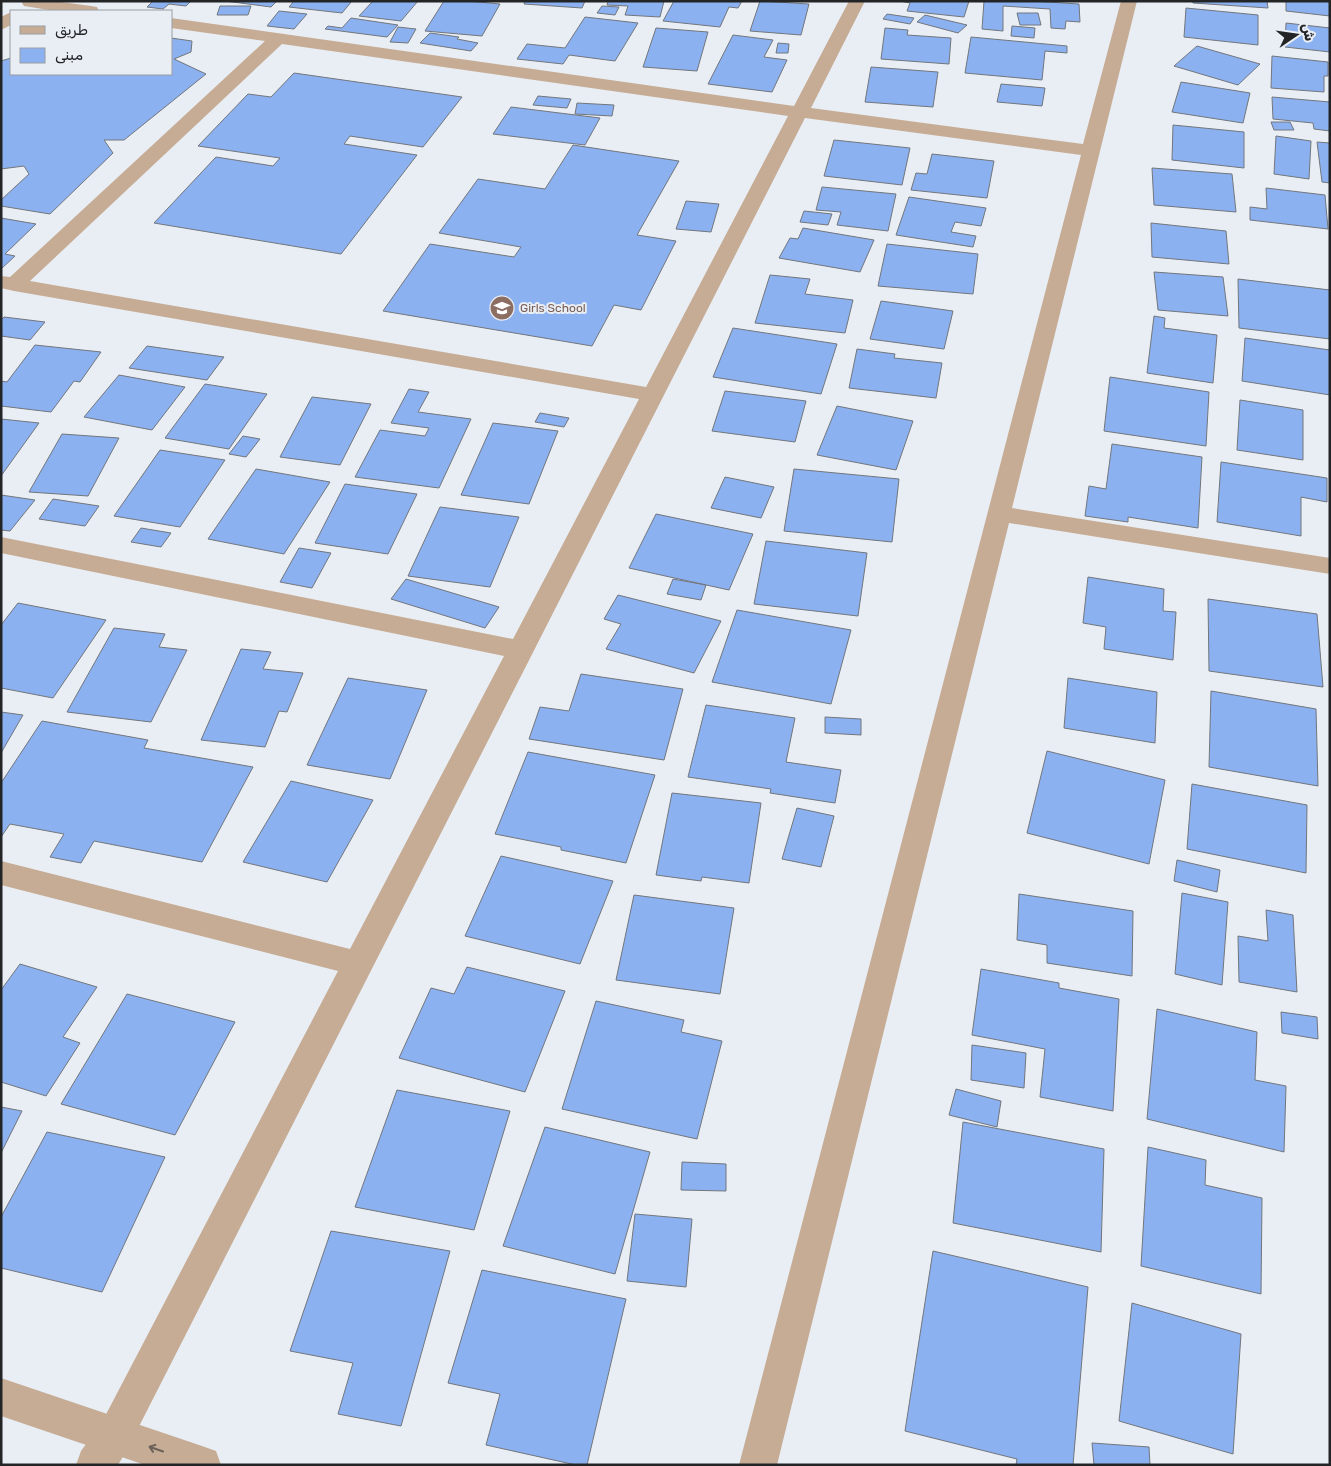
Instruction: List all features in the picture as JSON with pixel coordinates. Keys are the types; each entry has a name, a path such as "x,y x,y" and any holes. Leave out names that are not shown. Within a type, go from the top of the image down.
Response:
{"street":[{"path":"105,1450 857,1"},
{"path":"758,1465 1129,1"},
{"path":"27,5 80,10"},
{"path":"172,23 1091,152"},
{"path":"8,284 278,38"},
{"path":"8,284 653,395"},
{"path":"999,514 1330,566"},
{"path":"1,545 521,650"},
{"path":"1,873 358,964"},
{"path":"1,1397 105,1450 202,1465"}],"building":[{"path":"153,1 191,1 186,6 169,4 163,9 147,7"},
{"path":"225,1 277,1 271,7"},
{"path":"294,1 352,1 342,13 289,7"},
{"path":"373,1 418,1 401,21 359,16"},
{"path":"444,1 500,4 482,36 425,31"},
{"path":"525,1 585,1 582,8 524,4"},
{"path":"608,1 664,1 660,17 625,15 628,6 607,5"},
{"path":"674,1 742,1 738,8 729,7 720,27 663,21"},
{"path":"760,1 809,4 801,35 750,31"},
{"path":"900,1 969,1 964,17 907,11 910,3"},
{"path":"984,1 1032,1 1079,4 1080,22 1066,21 1065,29 1051,28 1050,9 1003,6 1003,31 982,29"},
{"path":"1192,1 1267,1 1268,8 1193,3"},
{"path":"1286,1 1330,1 1330,16 1286,11"},
{"path":"220,6 251,6 248,15 217,15"},
{"path":"602,6 619,7 615,15 597,13"},
{"path":"1186,8 1258,15 1258,45 1184,37"},
{"path":"279,11 307,14 294,29 267,26"},
{"path":"1017,13 1038,13 1041,25 1020,25"},
{"path":"887,14 914,18 910,24 883,19"},
{"path":"925,15 967,25 958,33 917,22"},
{"path":"585,17 638,23 615,61 569,55 563,64 517,59 527,44 565,48"},
{"path":"351,18 398,25 387,37 325,29 328,26 342,28"},
{"path":"1286,23 1330,28 1330,52 1285,47"},
{"path":"1012,26 1035,28 1034,38 1011,36"},
{"path":"398,27 416,29 408,43 390,42"},
{"path":"656,28 708,32 697,71 643,67"},
{"path":"885,28 908,30 907,35 951,38 949,64 881,59"},
{"path":"430,33 459,37 457,39 478,43 471,51 420,43"},
{"path":"733,35 773,40 764,57 787,60 772,92 708,84"},
{"path":"971,37 1067,46 1067,53 1045,51 1042,80 965,73"},
{"path":"172,38 192,41 191,52 174,59 206,74 124,140 104,140 113,153 50,214 1,206 1,200 29,174 24,166 1,169 1,61 10,58 10,75 172,75"},
{"path":"778,43 789,44 788,53 776,53"},
{"path":"1197,46 1260,64 1238,85 1174,66"},
{"path":"1272,56 1328,62 1328,76 1324,76 1324,92 1271,88"},
{"path":"871,67 938,72 933,107 865,102"},
{"path":"294,73 462,97 423,147 350,136 344,144 417,155 341,254 154,223 216,157 273,166 280,158 198,146 248,94 271,97"},
{"path":"1181,82 1250,93 1243,123 1172,112"},
{"path":"1001,84 1045,88 1042,106 997,102"},
{"path":"538,96 571,99 567,108 533,105"},
{"path":"1272,97 1330,102 1330,131 1314,129 1313,123 1273,119"},
{"path":"577,103 614,105 612,116 575,114"},
{"path":"511,107 600,118 585,145 493,134"},
{"path":"1271,122 1290,122 1294,130 1274,130"},
{"path":"1173,125 1244,132 1244,168 1172,160"},
{"path":"1276,136 1311,141 1309,179 1274,174"},
{"path":"834,140 910,148 902,185 824,176"},
{"path":"1317,142 1330,143 1330,183 1322,182"},
{"path":"573,145 679,161 637,235 676,241 641,310 614,305 592,346 383,311 430,244 514,257 521,247 439,233 478,179 545,189"},
{"path":"932,154 994,161 987,198 911,190 916,173 927,174"},
{"path":"1152,168 1232,174 1236,212 1154,205"},
{"path":"822,187 896,194 888,231 837,225 841,212 816,210"},
{"path":"1266,188 1325,195 1328,229 1250,220 1250,207 1267,209"},
{"path":"909,197 986,208 981,226 955,222 951,232 976,236 973,247 896,235"},
{"path":"686,201 719,204 711,232 676,229"},
{"path":"804,211 832,214 828,225 800,222"},
{"path":"1,218 36,224 5,254 15,256 1,269"},
{"path":"1151,223 1226,231 1229,264 1152,257"},
{"path":"803,228 874,240 860,272 779,258 790,238 798,239"},
{"path":"887,244 978,254 973,294 878,286"},
{"path":"1154,272 1223,277 1228,316 1158,310"},
{"path":"770,275 810,279 805,294 853,300 845,333 755,323"},
{"path":"1238,279 1330,290 1330,339 1239,328"},
{"path":"881,301 953,311 944,349 870,339"},
{"path":"1154,316 1165,318 1164,328 1217,335 1213,383 1147,373"},
{"path":"4,317 45,322 30,340 1,336 1,320"},
{"path":"733,328 837,344 821,394 713,377"},
{"path":"1245,338 1330,350 1330,395 1242,381"},
{"path":"35,345 101,352 80,382 74,381 51,412 1,406 1,381 7,382"},
{"path":"147,346 224,357 207,380 129,368"},
{"path":"857,349 895,354 894,358 942,363 936,398 849,388"},
{"path":"119,375 185,387 152,430 84,417"},
{"path":"1110,377 1209,392 1206,446 1104,431"},
{"path":"205,384 267,394 229,449 165,438"},
{"path":"409,389 429,392 418,412 471,419 439,488 355,477 380,430 425,436 429,428 391,423"},
{"path":"725,391 806,401 795,442 712,431"},
{"path":"312,397 371,404 340,465 280,457"},
{"path":"1240,400 1303,410 1303,460 1237,450"},
{"path":"837,406 913,421 896,470 817,455"},
{"path":"540,413 569,418 564,427 535,422"},
{"path":"1,419 39,423 1,476"},
{"path":"493,423 558,431 529,504 461,495"},
{"path":"62,434 119,438 88,496 29,492"},
{"path":"243,436 260,439 246,457 229,454"},
{"path":"1112,444 1202,457 1198,528 1128,517 1128,522 1085,516 1089,486 1106,489"},
{"path":"160,450 225,460 180,527 114,516"},
{"path":"1221,462 1327,478 1327,502 1301,497 1301,536 1217,522"},
{"path":"256,469 330,482 284,554 208,539"},
{"path":"794,469 899,479 892,542 784,531"},
{"path":"725,477 774,487 761,518 711,508"},
{"path":"345,484 417,494 388,554 315,543"},
{"path":"1,495 35,500 10,531 1,530"},
{"path":"53,499 99,506 85,526 39,519"},
{"path":"440,507 519,517 490,587 408,576"},
{"path":"656,514 753,534 729,590 629,568"},
{"path":"141,528 171,533 161,547 131,542"},
{"path":"766,541 867,553 858,616 754,604"},
{"path":"299,548 331,553 312,588 280,582"},
{"path":"1088,577 1164,589 1163,611 1176,612 1173,660 1104,649 1106,627 1083,623"},
{"path":"406,579 499,607 485,628 391,599"},
{"path":"673,579 706,585 701,600 667,594"},
{"path":"618,595 721,621 694,673 606,649 621,624 604,619"},
{"path":"1208,599 1317,614 1323,687 1209,671"},
{"path":"18,603 106,620 53,698 1,688 1,625"},
{"path":"737,610 851,630 831,704 712,682"},
{"path":"114,628 165,634 159,647 187,650 151,722 67,712"},
{"path":"241,649 271,652 263,669 303,673 287,712 279,711 265,747 201,740"},
{"path":"581,674 683,689 664,760 529,739 540,707 569,711"},
{"path":"348,678 427,690 390,779 307,765"},
{"path":"1068,678 1157,692 1155,743 1064,728"},
{"path":"1211,691 1316,709 1318,786 1209,767"},
{"path":"706,705 795,718 786,762 841,770 835,803 770,793 771,789 688,777"},
{"path":"1,712 23,715 1,753"},
{"path":"825,717 861,719 861,735 825,733"},
{"path":"42,721 148,740 144,748 253,767 202,862 94,841 81,863 50,857 64,834 10,824 1,837 1,783"},
{"path":"1047,751 1165,780 1149,864 1027,833"},
{"path":"528,752 655,775 626,863 561,850 561,847 495,834"},
{"path":"291,781 373,800 327,882 243,862"},
{"path":"1192,784 1307,805 1306,873 1187,849"},
{"path":"672,793 761,803 749,883 702,877 701,881 656,875"},
{"path":"797,808 834,816 821,867 782,859"},
{"path":"501,856 613,881 580,964 465,936"},
{"path":"1177,860 1220,870 1217,892 1174,881"},
{"path":"1182,893 1228,902 1222,985 1175,974"},
{"path":"1019,894 1133,911 1132,976 1047,963 1047,945 1017,940"},
{"path":"634,895 734,908 720,994 616,980"},
{"path":"1266,910 1293,915 1297,992 1239,982 1238,936 1268,941"},
{"path":"20,964 97,987 63,1037 80,1043 46,1096 1,1082 1,990"},
{"path":"467,967 565,991 525,1092 399,1058 431,988 454,994"},
{"path":"981,969 1059,983 1059,988 1119,999 1113,1111 1040,1097 1045,1049 972,1035"},
{"path":"127,994 235,1022 175,1135 61,1104"},
{"path":"596,1001 684,1020 681,1032 722,1041 697,1139 562,1109"},
{"path":"1157,1009 1257,1032 1255,1080 1286,1086 1284,1152 1147,1119"},
{"path":"1281,1012 1317,1017 1318,1039 1282,1033"},
{"path":"972,1045 1026,1053 1024,1088 971,1080"},
{"path":"956,1089 1001,1101 997,1127 949,1115"},
{"path":"397,1090 510,1111 474,1230 355,1207"},
{"path":"1,1107 22,1111 1,1153"},
{"path":"963,1122 1104,1149 1101,1252 953,1223"},
{"path":"545,1127 650,1152 615,1274 503,1246"},
{"path":"47,1132 165,1157 102,1292 1,1268 1,1217"},
{"path":"1148,1147 1206,1160 1205,1185 1262,1198 1261,1294 1141,1266"},
{"path":"682,1162 726,1164 726,1191 681,1190"},
{"path":"635,1214 692,1219 686,1287 627,1281"},
{"path":"331,1231 450,1251 401,1426 338,1414 353,1363 290,1351"},
{"path":"933,1251 1088,1287 1073,1465 1016,1465 1017,1459 905,1431"},
{"path":"482,1270 626,1299 587,1465 576,1465 486,1445 500,1394 448,1383"},
{"path":"1132,1303 1241,1334 1233,1454 1119,1421"},
{"path":"1092,1443 1149,1447 1150,1465 1094,1465"}],"place":[{"name":"Girls School","path":"502,308"}]}
